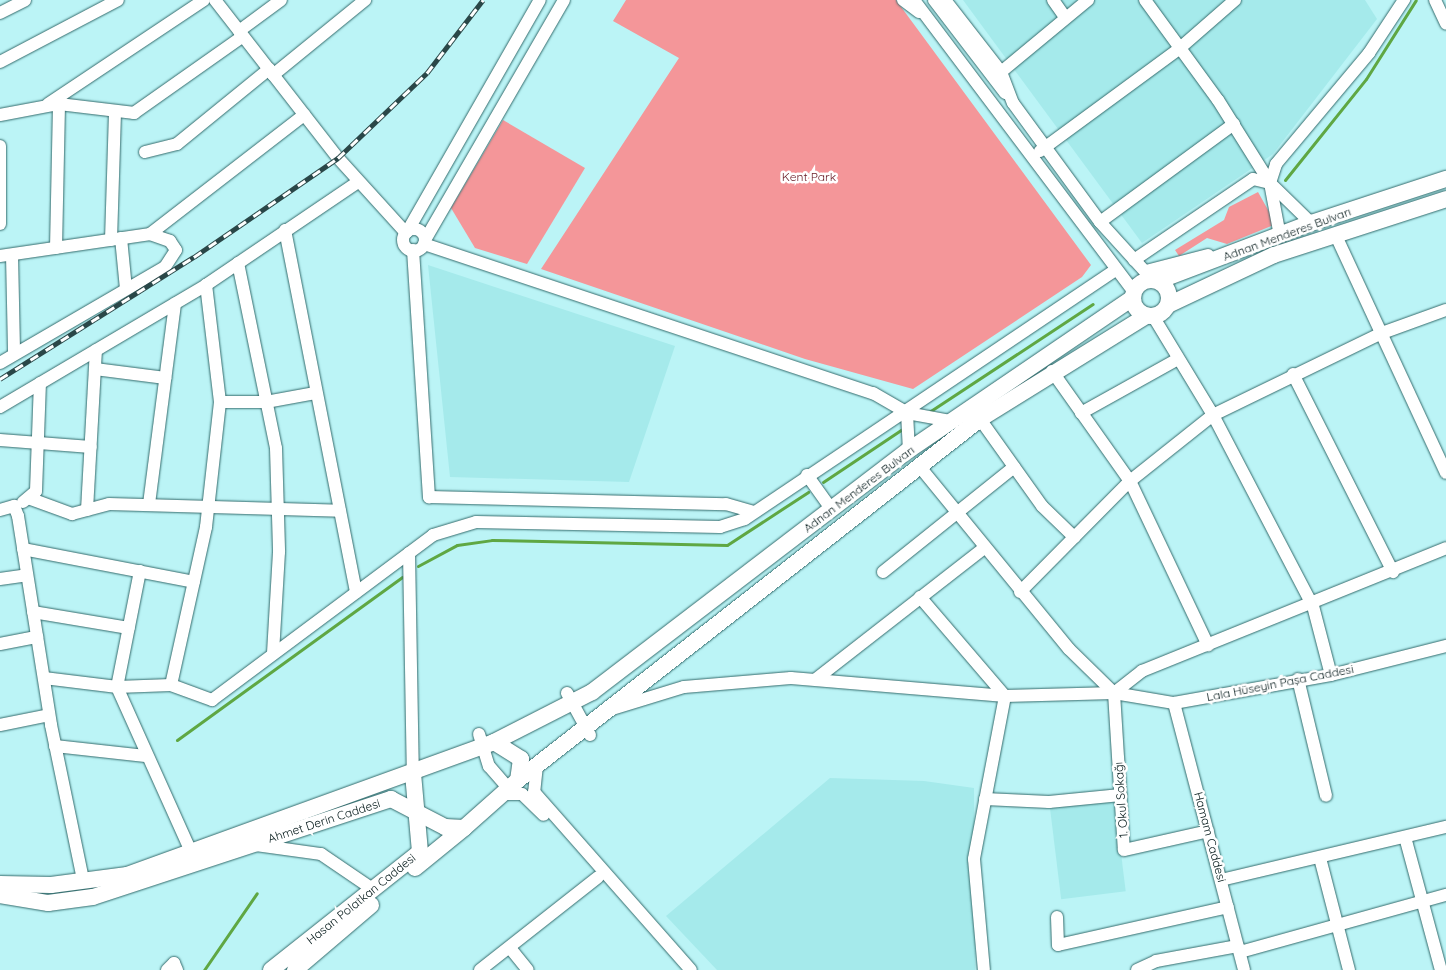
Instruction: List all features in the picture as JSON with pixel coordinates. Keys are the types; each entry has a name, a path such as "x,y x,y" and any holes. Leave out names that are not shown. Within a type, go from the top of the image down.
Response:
{"main road":[{"name":"Adnan Menderes Bulvarı","path":"1152,277 1280,236 1311,223 1446,179"},
{"name":"Adnan Menderes Bulvarı","path":"1168,305 1274,255 1337,238 1446,199"},
{"path":"1152,277 1169,293 1168,305 1150,316 1137,309 1133,295 1139,284 1152,277"},
{"name":"Adnan Menderes Bulvarı","path":"592,692 909,450 1133,295"},
{"name":"Adnan Menderes Bulvarı","path":"607,711 980,419 1052,372 1150,316"},
{"name":"Ahmet Derin Caddesi","path":"0,884 82,880 127,875 412,773 485,741 569,698 592,692"},
{"path":"464,828 512,791 537,765 588,731 607,711"},
{"path":"485,741 521,759 512,791"},
{"path":"412,773 418,812"},
{"name":"Ahmet Derin Caddesi","path":"0,895 48,903 93,897 391,798 445,827 464,828"},
{"name":"Hasan Polatkan Caddesi","path":"271,970 420,852 418,812"},
{"name":"Hasan Polatkan Caddesi","path":"295,970 464,828"}],"street":[{"path":"0,13 25,0"},
{"path":"0,62 118,0"},
{"path":"53,104 204,0"},
{"path":"215,0 358,182 406,232"},
{"path":"0,115 53,104 115,111 141,110 281,0"},
{"path":"145,152 177,144 363,0"},
{"path":"540,0 406,232 404,242 420,245 873,393 907,412 951,421"},
{"path":"420,245 564,0"},
{"path":"903,0 910,10 924,14"},
{"path":"914,0 1133,295"},
{"path":"934,0 1100,222 1152,277"},
{"path":"945,0 1001,72 1012,103"},
{"path":"1053,0 1064,16"},
{"path":"1001,72 1064,16 1088,0"},
{"path":"1145,0 1234,124 1270,183 1311,223"},
{"path":"1032,158 1180,48 1236,0"},
{"path":"1280,236 1270,183 1276,164 1369,53 1404,0"},
{"path":"1435,0 1446,24"},
{"path":"53,104 56,248"},
{"path":"115,111 116,239 126,289"},
{"path":"150,234 304,114"},
{"path":"1100,222 1234,124"},
{"path":"0,146 0,224"},
{"path":"1134,260 1253,179 1270,183"},
{"path":"0,407 206,285 358,182"},
{"path":"285,230 315,393 356,592"},
{"path":"406,232 418,230 420,245 429,497 726,504 754,512"},
{"path":"0,362 165,267 176,250 170,241 150,234 6,256 14,353"},
{"path":"1337,238 1444,468 1446,481"},
{"path":"238,264 276,448 278,506 273,654"},
{"path":"44,678 117,687 171,685 212,700 433,535 476,522 720,527 754,512 807,475 907,412 1116,270"},
{"path":"171,685 194,582 208,505 220,402 206,285"},
{"path":"149,504 175,304"},
{"path":"1020,592 1130,481 1213,415 1292,374 1382,333 1446,310"},
{"path":"1150,316 1213,415 1313,606 1331,675"},
{"path":"87,510 96,350"},
{"path":"1081,413 1178,359"},
{"path":"95,369 165,378"},
{"path":"1052,372 1130,481 1208,645"},
{"path":"1292,374 1392,572"},
{"path":"0,510 31,499 36,491 40,383"},
{"path":"220,402 266,402 315,393"},
{"path":"907,412 909,450"},
{"path":"980,419 1042,506 1074,537"},
{"path":"0,440 91,448"},
{"path":"920,467 983,549 1020,592 1114,693 1142,672 1313,606 1446,548"},
{"path":"883,572 1014,467"},
{"path":"807,475 832,510"},
{"path":"31,499 72,514 109,504 278,506 340,511"},
{"path":"14,506 23,549 49,715 82,880"},
{"path":"23,549 194,582"},
{"path":"816,679 983,549"},
{"path":"408,553 412,773"},
{"path":"140,571 117,687 145,756 191,852"},
{"path":"0,579 27,575"},
{"path":"920,597 1005,696 974,859 984,970"},
{"path":"33,612 129,628"},
{"path":"0,644 37,637"},
{"name":"Lala Hüseyin Paşa Caddesi","path":"607,711 684,687 816,679 1005,696 1114,693 1174,704 1298,679 1331,675 1446,646"},
{"path":"1298,679 1326,796"},
{"name":"1. Okul Sokağı","path":"1114,693 1124,850 1208,831"},
{"path":"569,698 588,731"},
{"name":"Hamam Caddesi","path":"1174,704 1244,970"},
{"path":"0,725 49,715"},
{"path":"485,741 489,766 512,791 522,794 549,820 682,970"},
{"path":"55,746 145,756"},
{"path":"537,765 534,792 691,970"},
{"path":"986,799 1049,802 1120,795"},
{"path":"1221,880 1446,827"},
{"path":"1405,837 1420,902 1441,970"},
{"path":"251,845 321,854 374,890"},
{"path":"1320,858 1336,926 1349,970"},
{"path":"480,970 598,877"},
{"path":"1137,970 1156,962 1239,949 1336,926 1446,895"},
{"path":"1057,917 1058,945 1228,907"},
{"path":"510,948 528,970"},
{"path":"167,970 174,964 177,970"}],"shaded area":[{"path":"963,0 1365,0 1377,19 1273,154 1142,243"},
{"path":"428,265 675,346 629,482 450,477"},
{"path":"830,778 924,781 974,788 975,970 717,970 666,916"},
{"path":"1114,796 1126,891 1061,899 1049,804"}],"green space":[{"name":"Kent Park","path":"626,0 896,0 1091,265 1082,277 913,389 805,359 541,269 679,58 613,21"},
{"path":"503,120 585,168 527,264 475,248 451,208"},
{"path":"1258,192 1276,224 1227,244 1207,238 1179,256 1175,250 1224,220 1229,207"}],"waterway":[{"path":"1285,180 1366,79 1416,0"},
{"path":"929,412 1093,304"},
{"path":"823,482 901,430"},
{"path":"418,566 457,545 492,540 727,545 808,492"},
{"path":"177,740 402,577"},
{"path":"204,970 257,893"}],"railway":[{"path":"0,379 194,257 338,158 427,73 483,0"}]}
